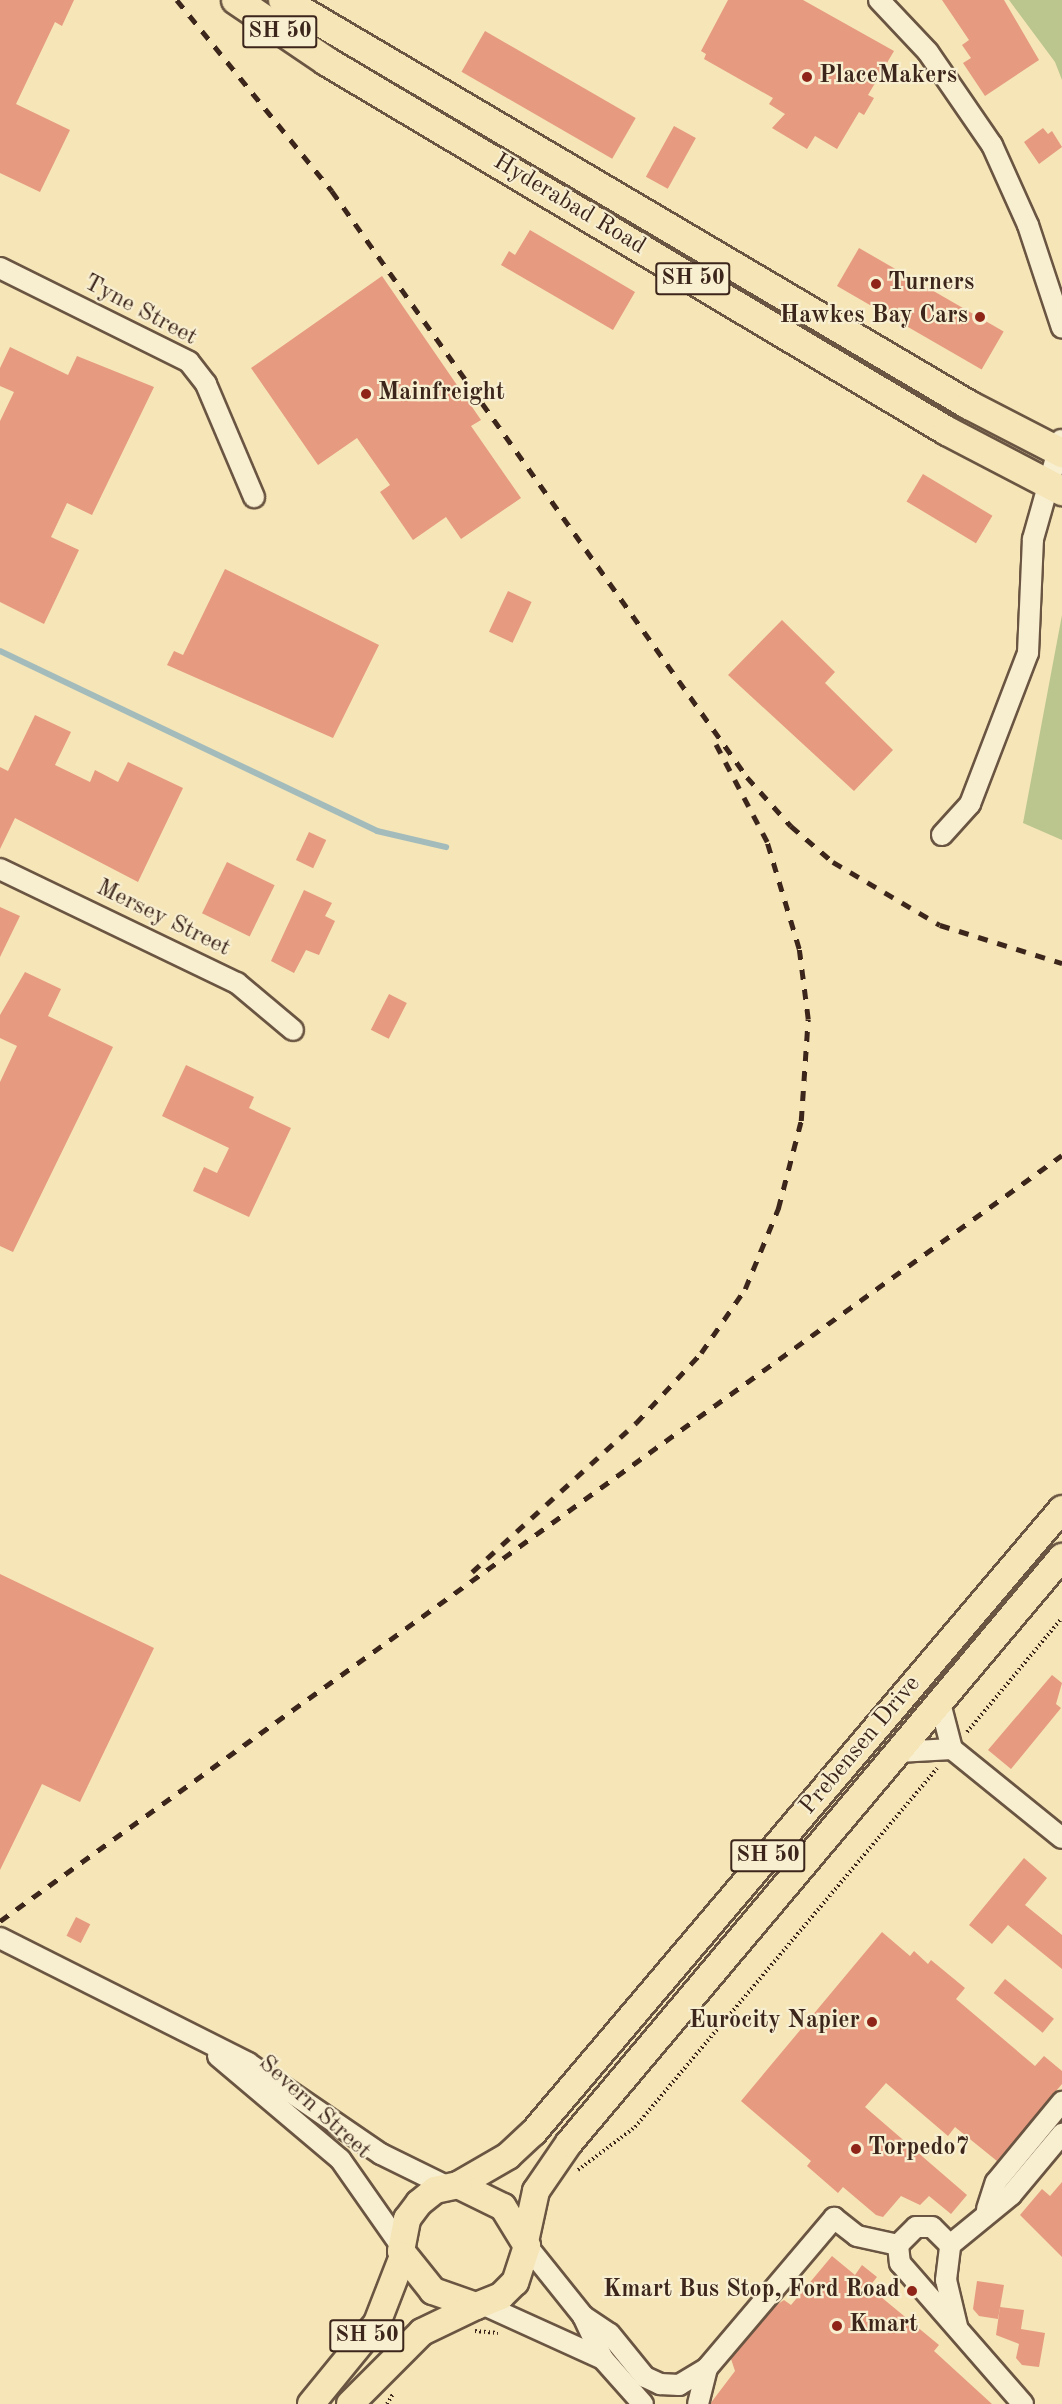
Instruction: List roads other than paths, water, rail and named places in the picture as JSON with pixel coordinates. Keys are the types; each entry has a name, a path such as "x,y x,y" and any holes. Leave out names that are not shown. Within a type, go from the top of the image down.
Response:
{"highway":[{"name":"Hyderabad Road","path":"236,0 326,61 1055,488"},
{"name":"Hyderabad Road","path":"294,3 969,405 1061,447"}],"main road":[{"name":"Prebensen Drive","path":"452,2185 500,2162 533,2133 1062,1509"},
{"name":"Prebensen Drive","path":"526,2242 536,2191 569,2143 1062,1557"},
{"path":"452,2185 494,2199 526,2242"},
{"name":"SH 50","path":"310,2404 377,2323 402,2251 411,2212 452,2185"},
{"name":"SH 50","path":"350,2404 422,2332 480,2306 515,2282 526,2242"},
{"path":"402,2251 433,2291 480,2306"}],"street":[{"path":"879,0 928,52 992,145 1028,225 1062,328"},
{"name":"Tyne Street","path":"0,268 189,362 206,384 254,497"},
{"path":"942,835 970,804 1028,653 1028,578 1055,488 1061,447"},
{"name":"Mersey Street","path":"0,869 237,983 293,1030"},
{"path":"940,1703 952,1749 1062,1838"},
{"path":"898,1752 952,1749"},
{"name":"Severn Street","path":"0,1938 205,2044 248,2063 381,2154 452,2185"},
{"name":"Severn Street","path":"205,2044 340,2159 402,2251"},
{"path":"987,2209 996,2182 1062,2102"},
{"path":"912,2276 930,2278 987,2209 1011,2195 1062,2134"},
{"path":"583,2316 610,2334 645,2377 660,2384 680,2385 707,2368 834,2218 857,2236 898,2245"},
{"path":"957,2326 948,2300 949,2253 940,2231 924,2226 908,2231 898,2245 900,2263 1023,2404"},
{"path":"526,2242 583,2316 603,2360 643,2404"},
{"path":"480,2306 603,2360"},
{"path":"698,2404 707,2368"}],"waterway":[{"path":"0,651 377,831 446,847"}],"railway":[{"path":"177,0 332,191 747,777 791,826 833,862 940,925 1062,963"},
{"path":"472,1572 636,1423 701,1353 745,1289 778,1209 801,1121 808,1019 799,949 767,842 715,743"},
{"path":"0,1921 1062,1155"}],"place":[{"name":"PlaceMakers","path":"807,77"},
{"name":"Turners","path":"876,284"},
{"name":"Hawkes Bay Cars","path":"980,317"},
{"name":"Mainfreight","path":"366,394"},
{"name":"Eurocity Napier","path":"872,2022"},
{"name":"Torpedo7","path":"856,2149"},
{"name":"Kmart Bus Stop, Ford Road","path":"912,2291"},
{"name":"Kmart","path":"837,2326"}]}
